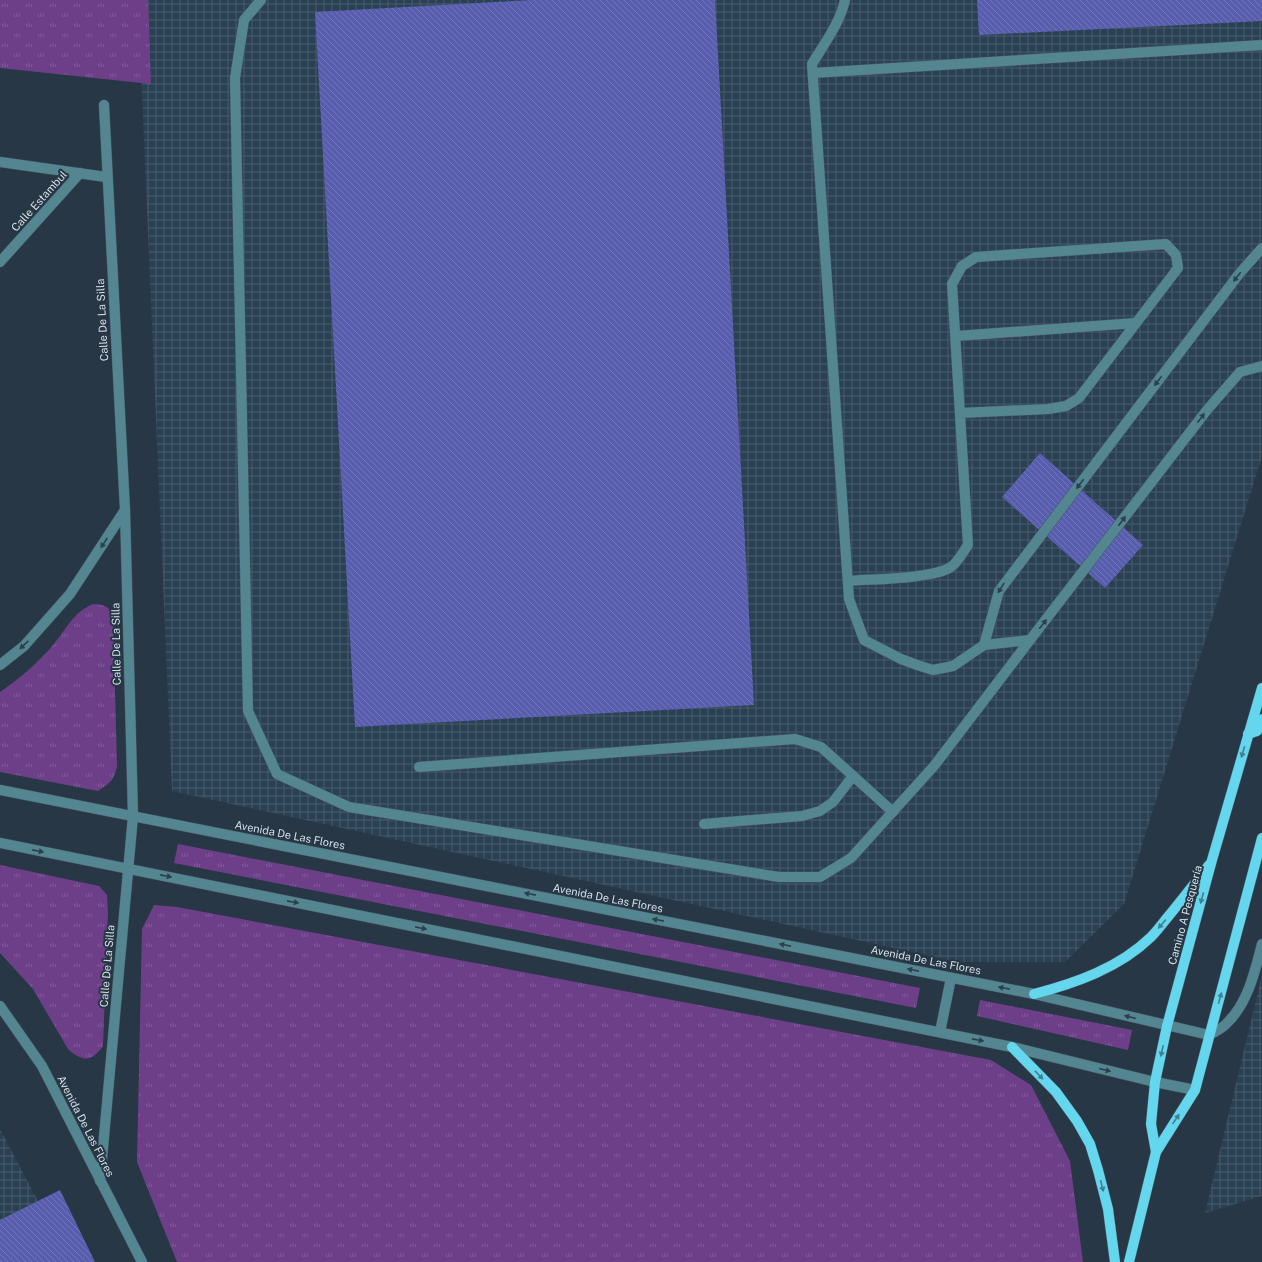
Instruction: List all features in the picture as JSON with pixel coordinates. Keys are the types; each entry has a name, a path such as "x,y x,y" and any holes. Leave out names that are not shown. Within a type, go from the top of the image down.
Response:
{"main road":[{"name":"Camino A Pesquería","path":"1156,1152 1151,1124 1155,1082 1167,1026 1212,860 1262,688"},
{"path":"1248,734 1257,731 1262,719"},
{"name":"Camino A Pesquería","path":"1129,1262 1156,1152 1195,1090 1262,838"},
{"path":"1034,994 1082,980 1106,969 1128,955 1151,937 1212,860"},
{"path":"1012,1047 1056,1092 1077,1121 1090,1144 1108,1209 1115,1262"}],"street":[{"path":"261,0 244,20 235,78 248,712 277,774 349,807 780,877 820,877 851,858 934,766 1207,410 1240,372 1262,366"},
{"path":"845,0 835,27 812,64 812,73 849,599 864,640 896,656 933,670 954,666 984,645 1030,640"},
{"path":"812,73 1262,45"},
{"name":"Calle De La Silla","path":"100,1181 133,816 125,510 106,177 104,105"},
{"path":"0,162 106,177"},
{"name":"Calle Estambul","path":"0,262 80,173"},
{"path":"848,580 900,578 943,572 953,566 968,545 952,284 962,266 976,257 1166,244 1176,255 1178,268 1080,398 1066,406 1048,409 960,413"},
{"path":"984,645 999,591 1239,274 1262,248"},
{"path":"956,336 1136,323"},
{"path":"0,664 24,646 70,594 125,510"},
{"path":"419,767 795,739 821,748 893,812"},
{"path":"704,824 802,816 820,811 833,802 853,776"},
{"name":"Avenida De Las Flores","path":"0,790 1034,994 1209,1036"},
{"path":"0,843 940,1032 1012,1047 1155,1082 1195,1090"},
{"path":"1209,1036 1227,1024 1242,1004 1251,982 1262,944"},
{"path":"940,1032 951,978"},
{"name":"Avenida De Las Flores","path":"0,1006 42,1066 142,1262"}],"shaded area":[{"path":"138,0 1262,0 1262,456 1124,904 1065,962 958,962 172,791"},
{"path":"1262,975 1262,1196 1205,1213"},
{"path":"0,1129 70,1262 0,1262"}],"green space":[{"path":"0,0 148,0 151,84 0,68"},
{"path":"93,604 106,606 113,617 117,765 113,778 98,791 0,772 0,692 35,664 58,639 70,622 80,612"},
{"path":"178,844 920,988 916,1008 174,863"},
{"path":"0,865 99,886 107,895 108,913 103,1046 95,1055 91,1057 82,1058 68,1049 33,989 0,953"},
{"path":"154,905 177,907 991,1060 1031,1085 1070,1161 1083,1262 177,1262 137,1162 142,929"},
{"path":"980,1000 1132,1030 1128,1050 977,1016"}],"building":[{"path":"532,0 715,0 754,705 355,727 315,12"},
{"path":"977,0 1262,0 1262,21 979,35"},
{"path":"1040,453 1143,545 1105,588 1002,497"},
{"path":"60,1190 95,1262 0,1262 0,1220"}]}
